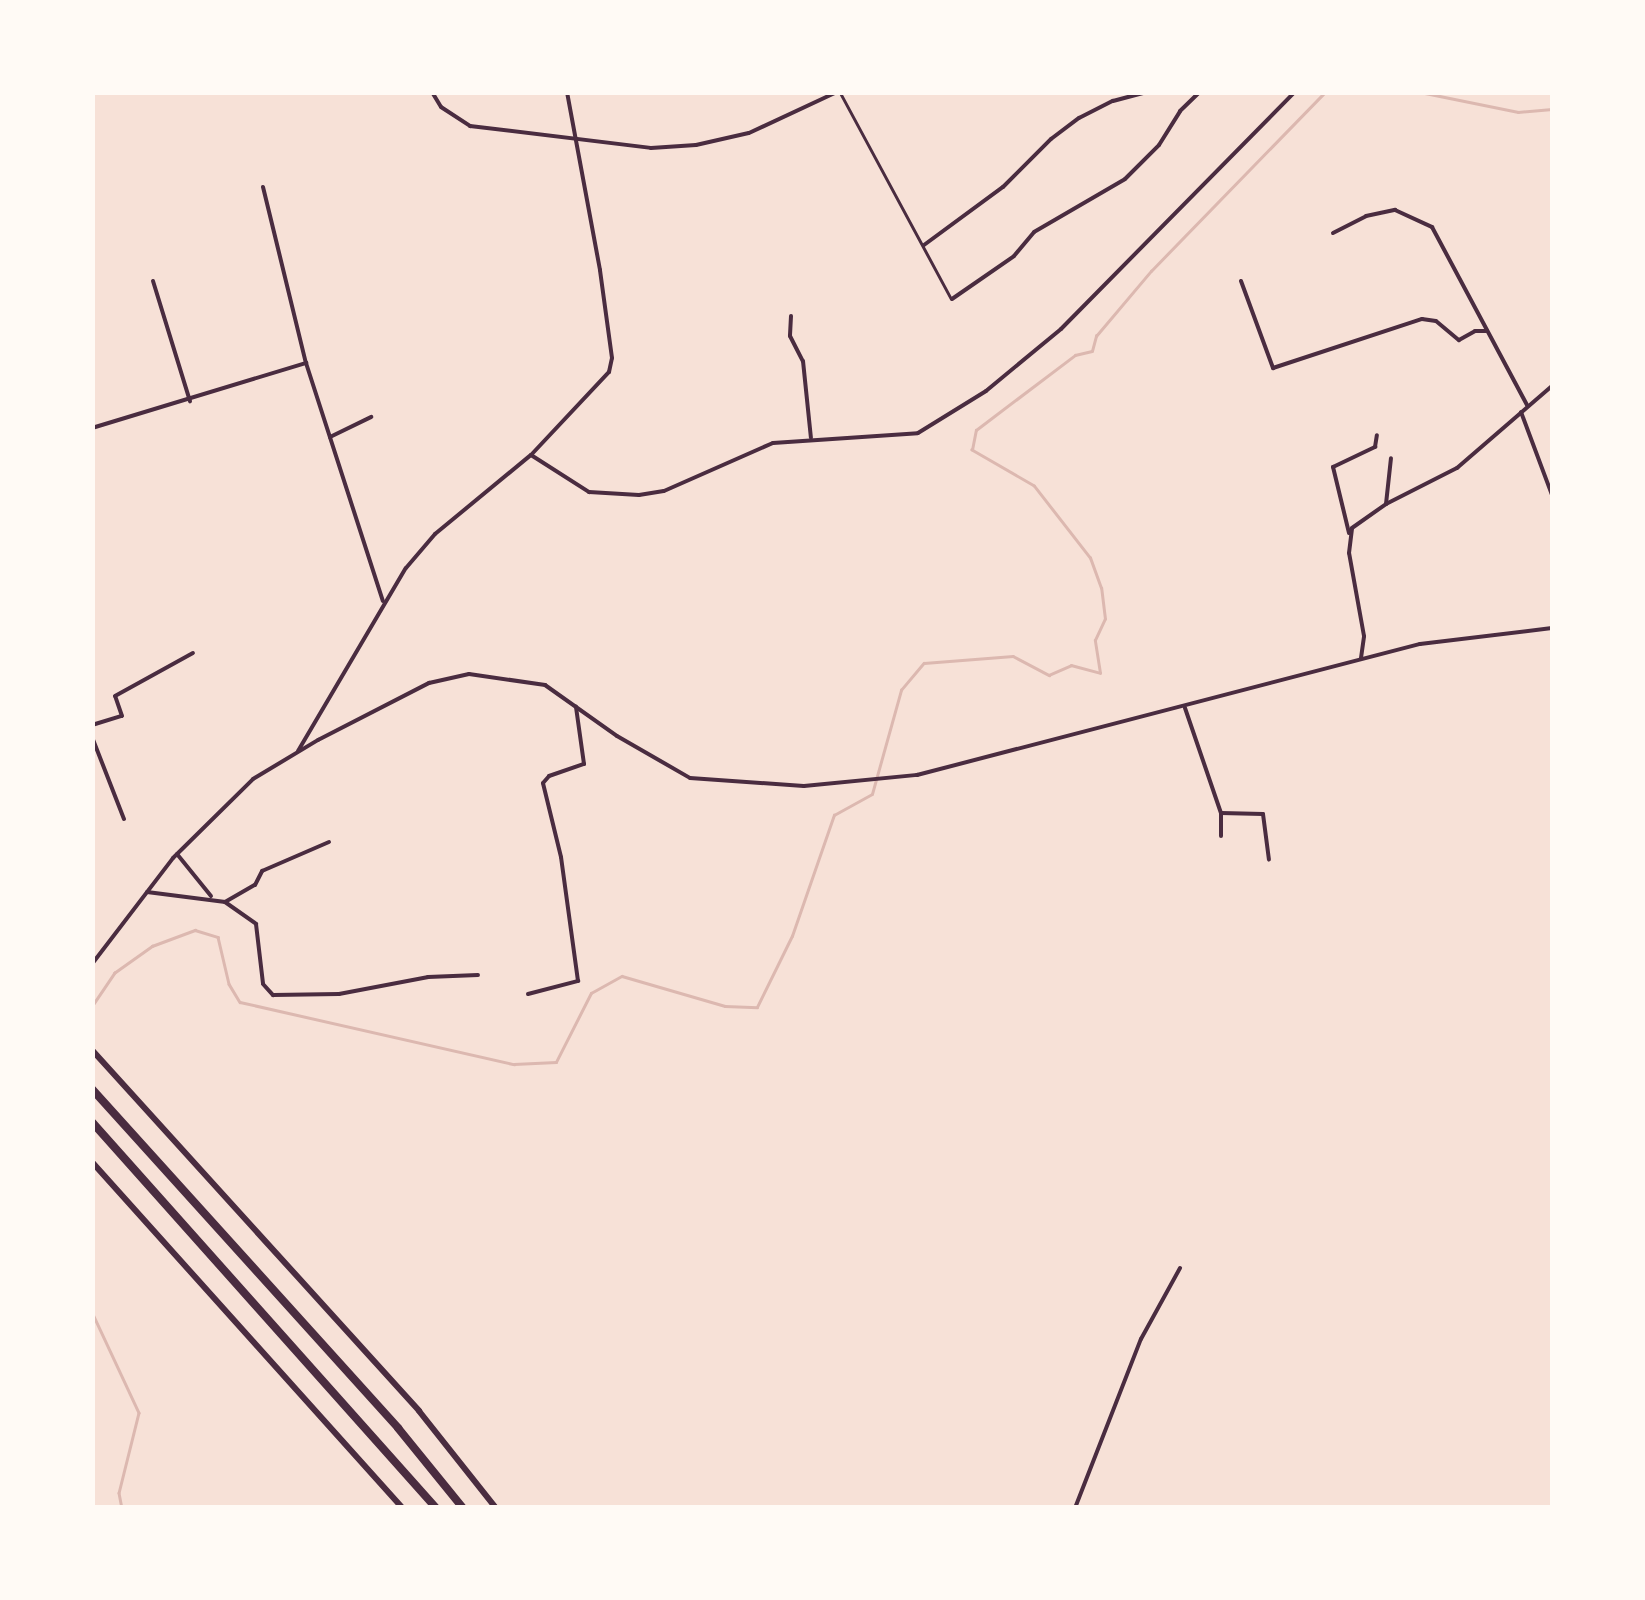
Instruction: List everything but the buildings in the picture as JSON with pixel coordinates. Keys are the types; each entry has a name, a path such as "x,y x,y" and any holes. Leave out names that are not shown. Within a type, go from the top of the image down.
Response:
{"highway":[{"path":"93,1090 398,1428 463,1508"},
{"path":"92,1122 436,1508"}],"main road":[{"path":"92,1050 418,1411 496,1508"},
{"path":"92,1162 402,1508"}],"street":[{"path":"432,92 441,107 470,126 651,148 696,145 776,123 839,92"},
{"path":"297,752 383,601 435,534 531,455 581,406 611,365 600,270 567,92"},
{"path":"924,245 1003,187 1079,118 1114,101 1146,92"},
{"path":"952,299 1014,256 1034,232 1125,179 1160,146 1180,112 1200,92"},
{"path":"531,455 589,492 639,495 664,492 773,444 811,438 918,434 986,391 1074,318 1295,92"},
{"path":"263,187 306,363 383,601"},
{"path":"1333,233 1366,216 1396,210 1432,227 1528,405"},
{"path":"153,282 190,401"},
{"path":"1240,282 1273,368 1422,319 1436,321 1458,340 1480,330 1487,331"},
{"path":"791,316 790,336 802,361 811,438"},
{"path":"92,428 306,363"},
{"path":"1349,535 1358,521 1457,468 1552,386"},
{"path":"1521,412 1552,495"},
{"path":"330,437 372,417"},
{"path":"1360,658 1364,636 1349,535 1332,467 1375,447 1377,434"},
{"path":"1386,504 1391,458"},
{"path":"1545,474 1552,474"},
{"path":"92,964 176,854 253,780 297,752 430,682 469,674 544,684 690,778 804,786 892,777 1185,708 1420,644 1552,628"},
{"path":"92,725 122,716 115,696 193,652"},
{"path":"528,994 578,981 561,857 543,788 548,776 584,764 575,729 576,706"},
{"path":"1185,708 1221,813 1221,836"},
{"path":"92,737 124,819"},
{"path":"1221,813 1263,814 1269,860"},
{"path":"225,902 255,885 262,871 329,842"},
{"path":"176,854 211,896"},
{"path":"148,892 225,902 256,924 263,984 273,995 339,994 428,977 478,976"},
{"path":"1075,1508 1141,1339 1180,1268"}],"lane":[{"path":"839,92 952,299"}],"waterway":[{"path":"92,1006 114,973 152,946 195,930 218,937 229,984 240,1002 514,1064 556,1062 591,993 622,976 725,1006 757,1007 792,936 834,815 872,794 901,690 924,663 1013,656 1049,675 1071,665 1100,673 1095,640 1105,619 1101,588 1090,558 1034,486 972,450 976,430 1075,355 1092,351 1096,336 1151,271 1325,92"},
{"path":"1420,92 1518,112 1552,109"},
{"path":"92,1312 139,1413 119,1493 122,1508"}]}
